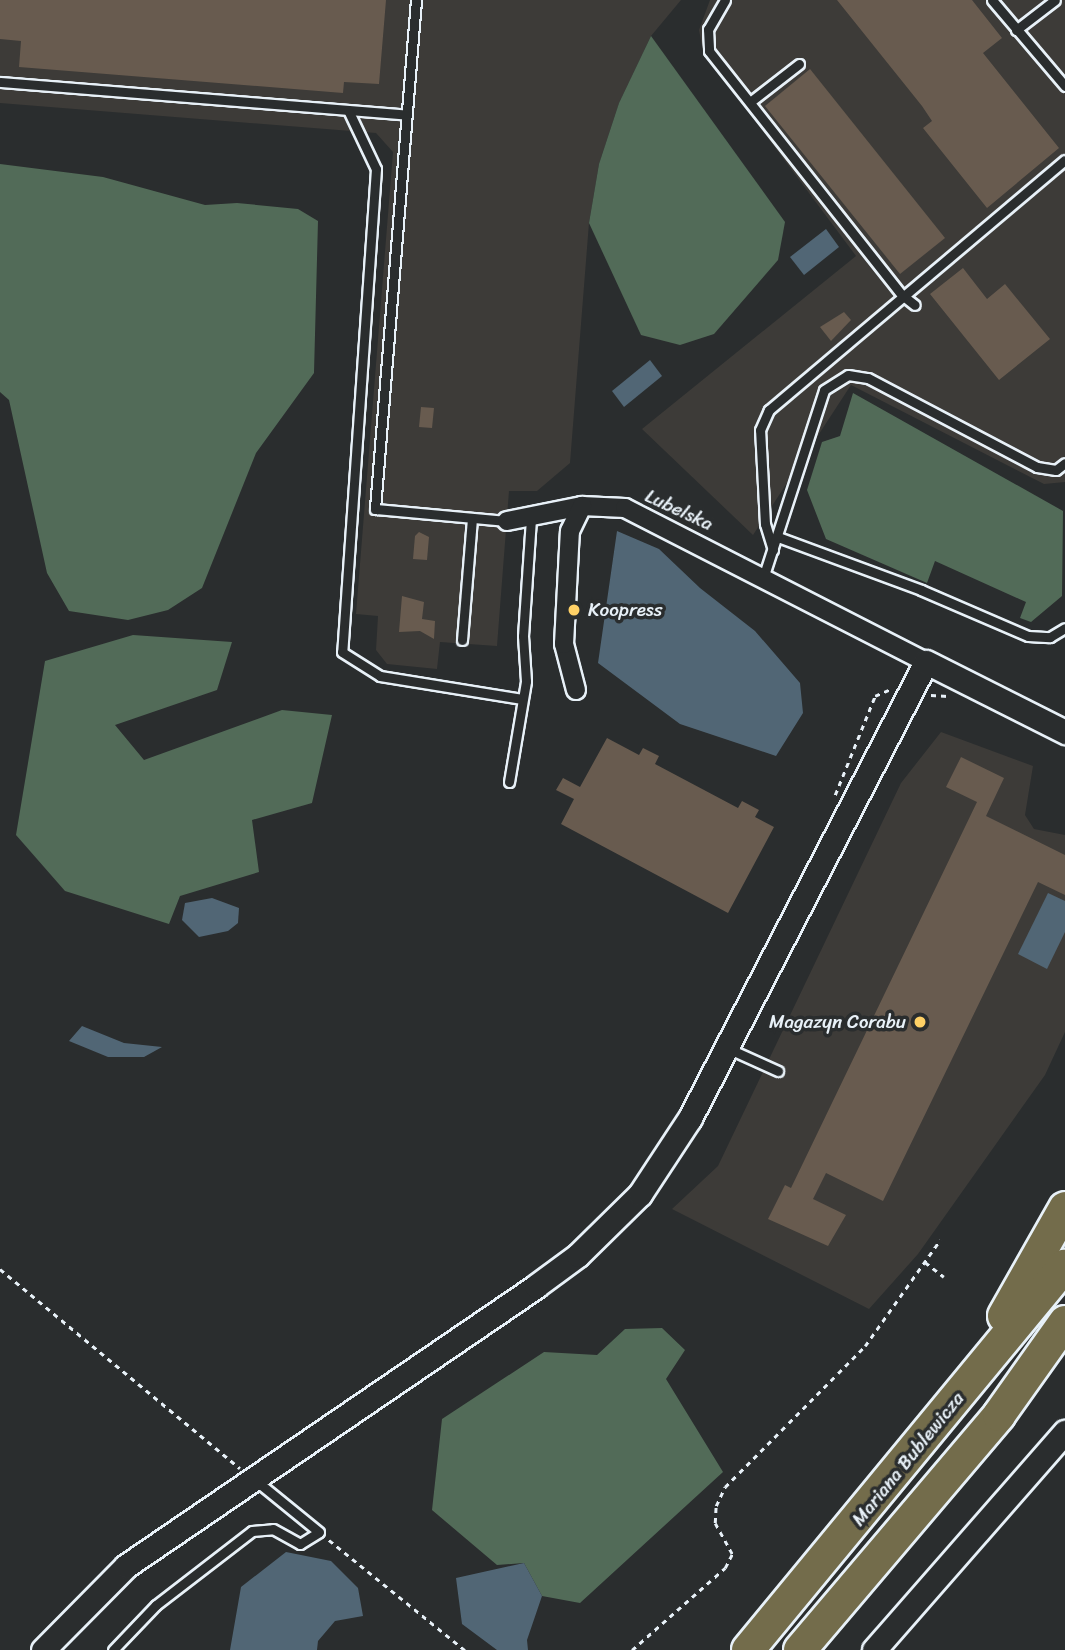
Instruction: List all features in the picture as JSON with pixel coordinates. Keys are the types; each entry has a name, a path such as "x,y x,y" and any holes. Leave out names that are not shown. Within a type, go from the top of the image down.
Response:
{"highway":[{"path":"932,1431 1065,1208"},
{"name":"Mariana Bublewicza","path":"748,1650 932,1431 1065,1266"},
{"name":"Mariana Bublewicza","path":"800,1650 999,1415 1065,1322"},
{"path":"999,1415 1065,1348"}],"street":[{"name":"Lubelska","path":"507,521 531,519 582,506 625,508 649,517 764,575 926,662"},
{"path":"576,690 564,644 570,531 582,506"},
{"path":"43,1650 127,1566 242,1474 578,1255 622,1213 657,1170 726,1048 901,694 926,662 1022,714 1062,729"},
{"path":"874,1650 1065,1432"}],"lane":[{"path":"416,0 376,509 507,521"},
{"path":"725,0 716,7 708,29 709,51 902,295 915,304"},
{"path":"992,0 1065,86"},
{"path":"1016,30 1055,0"},
{"path":"750,102 799,64"},
{"path":"0,82 407,115"},
{"path":"348,110 376,169 342,652 380,676 522,699"},
{"path":"773,551 765,524 760,430 769,410 1065,160"},
{"path":"764,575 824,390 848,375 868,378 1037,467 1056,470 1065,463"},
{"path":"462,640 472,518"},
{"path":"509,782 522,699 531,519"},
{"path":"778,537 1028,636 1050,637 1065,628"},
{"path":"726,1048 778,1071"},
{"path":"113,1650 156,1605 252,1531 273,1529 300,1545 319,1532 242,1474"}],"path":[{"path":"835,798 864,732 875,696 885,688 918,703 934,694 952,697"},
{"path":"632,1650 725,1568 732,1555 715,1523 716,1506 725,1487 864,1346 940,1240"},
{"path":"925,1262 944,1277"},
{"path":"0,1269 242,1474"},
{"path":"319,1532 466,1650"}],"shaded area":[{"path":"0,0 681,0 651,36 619,103 599,164 589,223 570,463 537,491 509,491 497,646 440,642 437,669 387,664 376,650 378,616 356,614 393,152 376,133 0,103"},
{"path":"710,0 1065,0 1065,482 1044,484 851,385 753,535 642,429 856,256 703,51 699,30"},
{"path":"941,732 1033,766 1025,815 1034,829 1065,835 1065,1032 1045,1075 918,1254 869,1309 672,1209 718,1166 901,783"}],"green space":[{"path":"651,36 785,222 778,260 714,334 680,345 641,335 589,223 599,164 619,103"},
{"path":"0,164 103,177 205,205 237,203 298,209 318,221 314,373 256,453 202,588 168,610 128,620 69,611 47,573 9,400 0,392"},
{"path":"853,393 1063,511 1062,596 1031,622 1020,618 1026,602 935,561 927,583 826,539 807,490 822,442 840,436"},
{"path":"133,635 232,642 217,690 115,725 144,760 282,710 332,715 312,803 252,820 259,872 180,896 169,924 65,891 16,835 45,661"},
{"path":"662,1328 685,1350 666,1379 723,1472 580,1603 542,1596 524,1563 497,1565 432,1510 442,1419 544,1352 597,1355 625,1329"}],"water":[{"path":"826,229 839,247 804,275 790,257"},
{"path":"650,360 662,376 624,407 612,391"},
{"path":"617,531 659,549 700,588 755,631 800,683 803,713 776,756 680,724 598,663"},
{"path":"1048,893 1065,901 1065,932 1047,969 1018,954"},
{"path":"212,898 239,908 238,923 228,931 199,937 182,920 185,903"},
{"path":"82,1026 124,1043 162,1047 144,1057 108,1057 69,1041"},
{"path":"286,1552 331,1561 358,1588 363,1616 335,1621 318,1641 317,1650 230,1650 241,1587"},
{"path":"524,1563 542,1596 527,1640 528,1650 497,1650 462,1624 456,1578"}],"building":[{"path":"0,0 386,0 379,84 344,82 343,93 19,67 21,41 0,39"},
{"path":"837,0 972,0 1002,38 983,53 1059,148 987,208 923,128 932,121 922,106"},
{"path":"810,69 945,238 900,274 765,106"},
{"path":"963,268 987,299 1005,284 1050,339 999,380 930,294"},
{"path":"844,312 851,320 831,341 820,327"},
{"path":"421,407 434,408 432,428 419,427"},
{"path":"419,532 429,537 427,560 413,559 415,536"},
{"path":"402,596 424,602 422,619 435,621 434,639 420,631 399,632"},
{"path":"607,738 639,755 643,748 659,756 655,764 738,808 742,801 759,810 755,817 774,827 728,913 561,824 574,799 556,790 563,778 580,787"},
{"name":"Magazyn Corabu","path":"961,757 1004,778 986,816 1065,855 1065,895 1038,882 883,1201 826,1173 813,1199 846,1215 828,1246 768,1219 785,1185 791,1188 977,802 946,787"}],"place":[{"name":"Koopress","path":"574,610"},
{"name":"Magazyn Corabu","path":"920,1022"}]}
